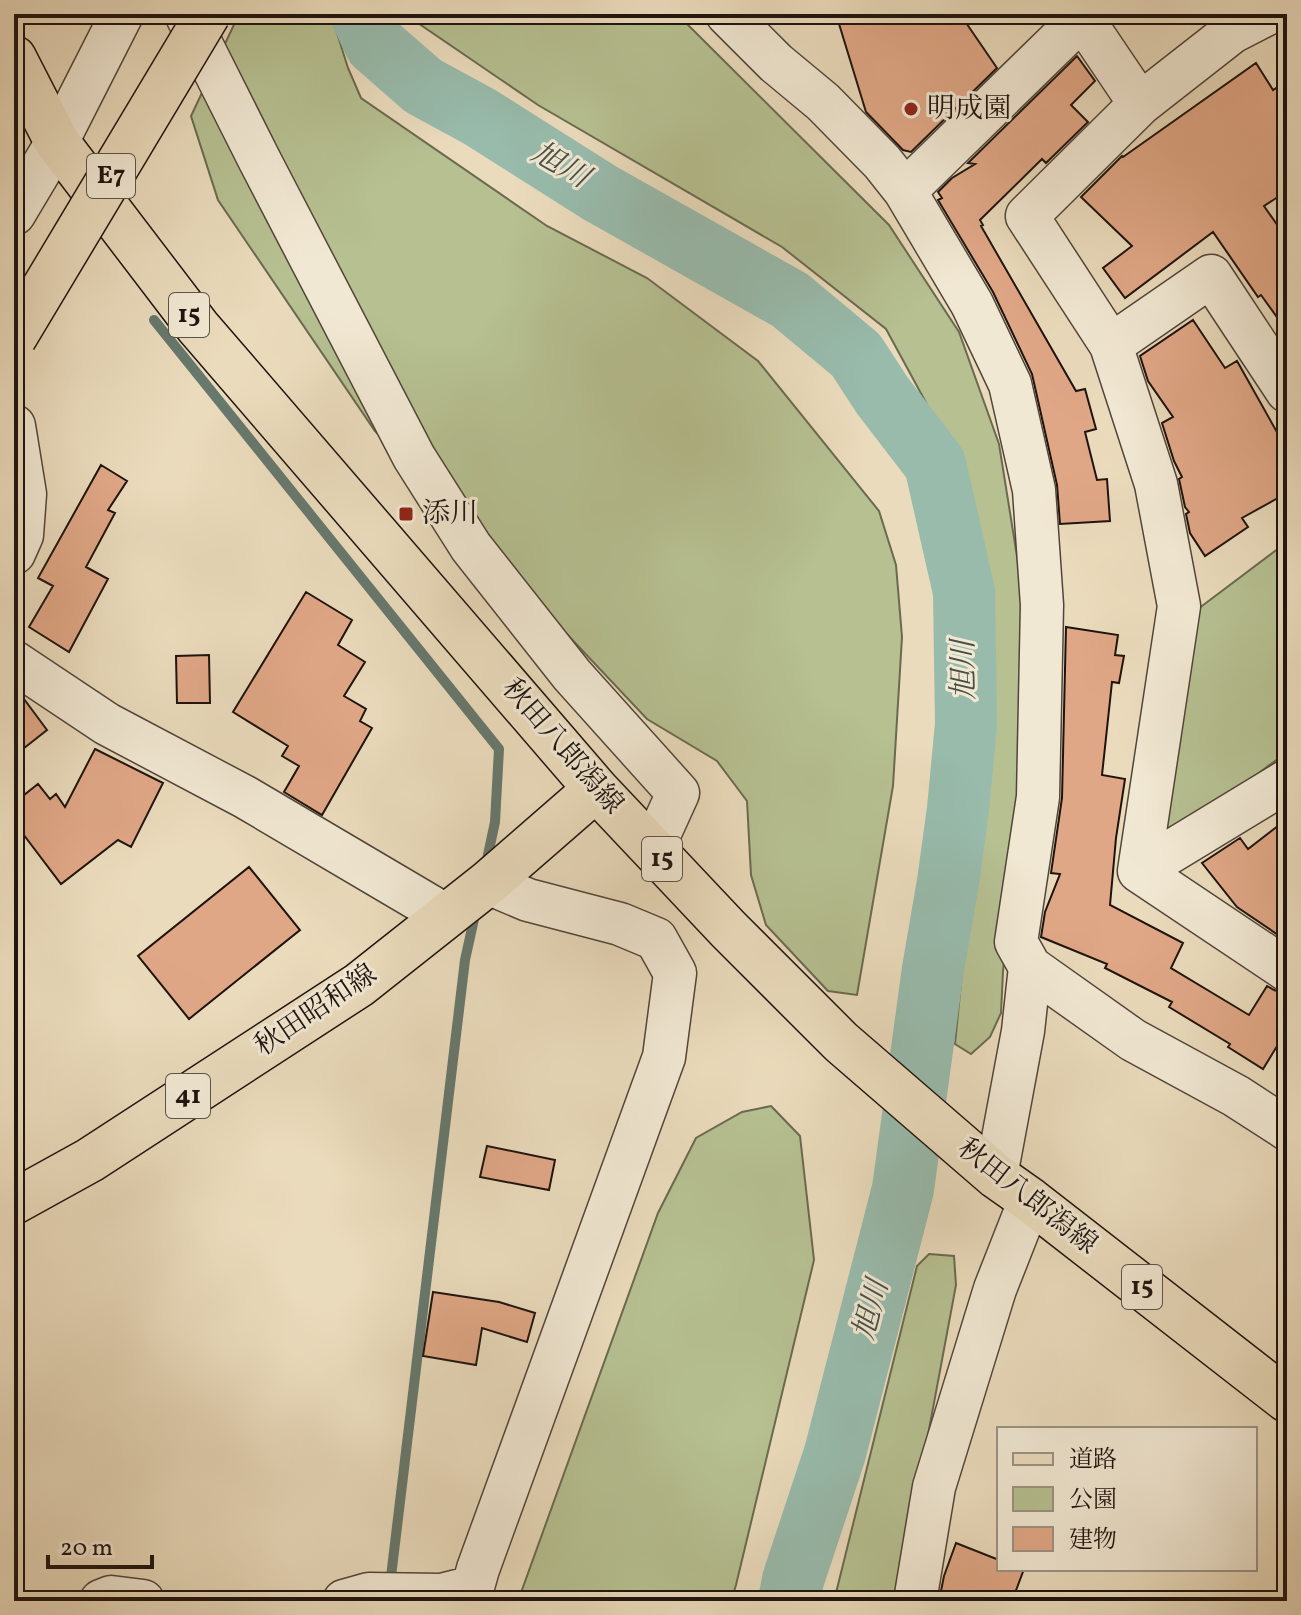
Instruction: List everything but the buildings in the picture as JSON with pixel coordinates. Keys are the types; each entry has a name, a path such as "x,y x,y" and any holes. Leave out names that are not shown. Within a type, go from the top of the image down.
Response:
{"main road":[{"name":"E7","path":"14,338 208,14"},
{"name":"秋田八郎潟線","path":"14,58 57,142 198,327 596,789 728,929 841,1042 1013,1188 1287,1400"},
{"name":"秋田昭和線","path":"14,1202 90,1160 359,985 488,883 596,789"}],"street":[{"path":"14,214 57,142 122,14"},
{"path":"186,14 414,457 471,547 563,663 678,793 653,848"},
{"path":"727,14 776,63 823,102 882,162 905,191 972,304 1010,384 1034,490 1042,605 1038,797 1016,942 1030,967 1133,1040 1236,1096 1287,1129"},
{"path":"1139,871 1179,606 1156,484 1111,345 1027,216 1140,104 1232,32 1267,14"},
{"path":"1273,14 1287,30"},
{"path":"905,191 1083,16 1140,104"},
{"path":"1111,345 1211,276 1287,391"},
{"path":"14,426 25,494 22,535 14,553"},
{"path":"14,662 107,724 245,797 445,915"},
{"path":"1139,871 1287,781"},
{"path":"1139,871 1287,970"},
{"path":"371,1596 471,1594 664,1057 675,973 656,939 620,924 528,900 488,883"},
{"path":"915,1601 934,1487 995,1289 1013,1188 1030,967"},
{"path":"101,1601 111,1597 143,1601"}],"green space":[{"path":"239,14 331,14 361,98 547,226 647,278 758,361 879,511 896,565 902,637 893,786 857,995 828,991 766,925 751,875 747,801 717,761 647,719 375,431 218,200 191,116"},
{"path":"410,14 677,14 889,225 959,332 999,444 1025,606 1025,779 1001,1013 990,1037 971,1054 955,1044 983,758 980,584 955,456 886,329 782,247 538,105 415,21"},
{"path":"1287,542 1287,752 1180,832 1167,829 1155,815 1190,615"},
{"path":"771,1106 800,1136 814,1260 731,1601 518,1601 658,1213 696,1138 742,1112"},
{"path":"929,1254 954,1256 956,1285 897,1601 834,1601 917,1266"}],"waterway":[{"name":"旭川","path":"361,14 375,44 423,86 480,117 600,193 790,300 856,355 882,395 935,464 964,592 966,724 958,809 903,1189 835,1453 793,1580 789,1601"},
{"path":"154,320 499,749 495,822 486,864"},
{"path":"390,1585 465,960 476,910"}],"place":[{"name":"明成園","path":"911,109"},
{"name":"添川","path":"406,514"}]}
